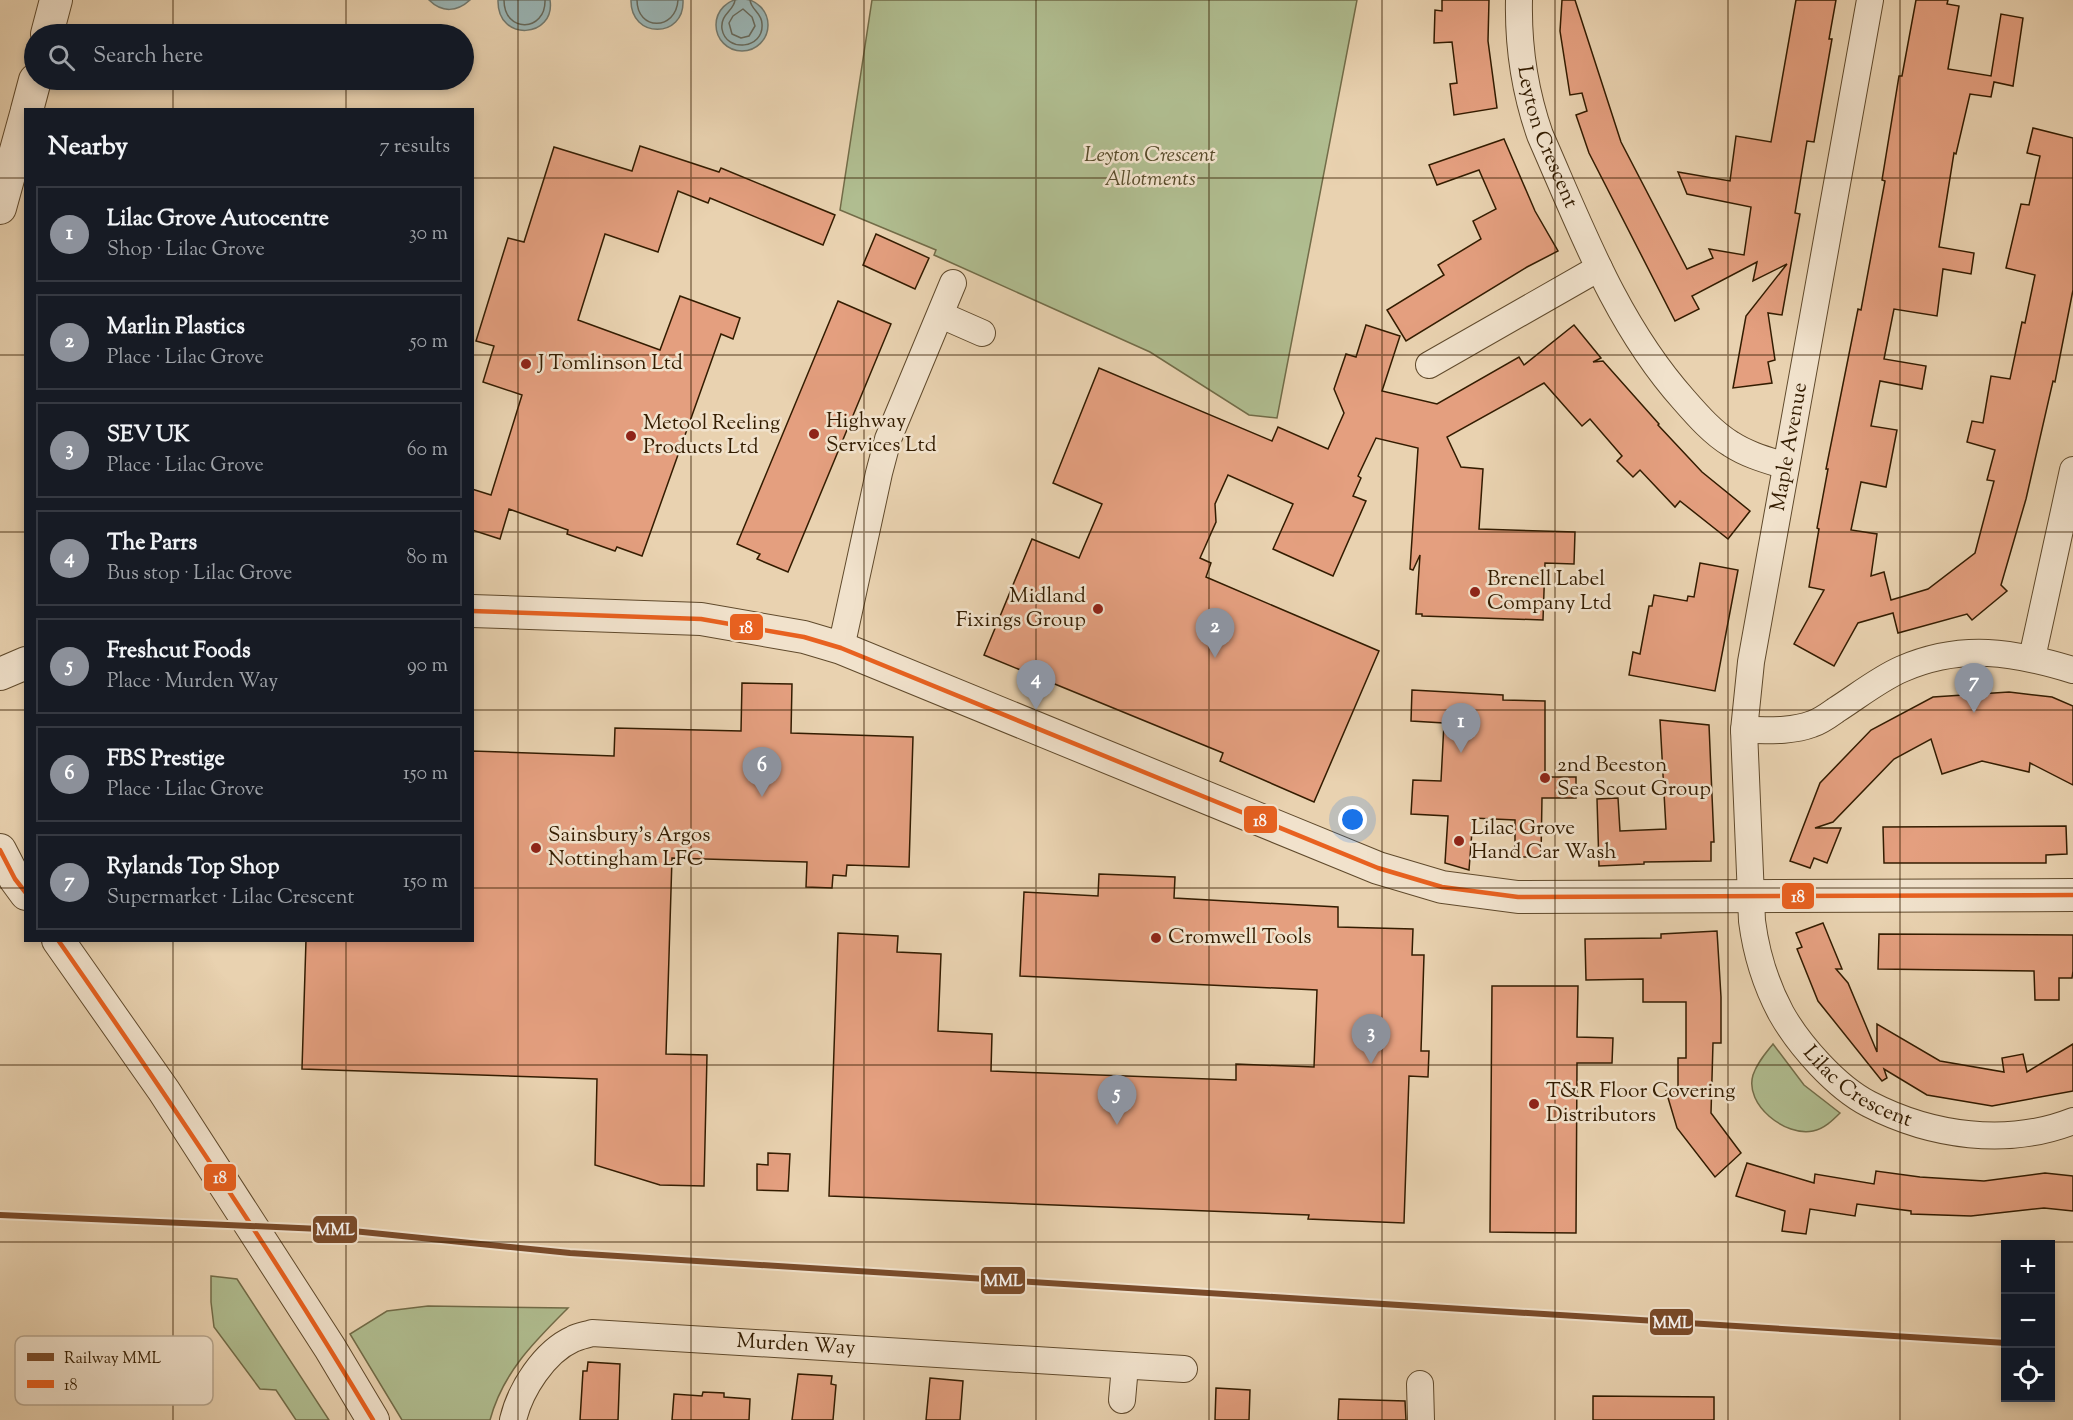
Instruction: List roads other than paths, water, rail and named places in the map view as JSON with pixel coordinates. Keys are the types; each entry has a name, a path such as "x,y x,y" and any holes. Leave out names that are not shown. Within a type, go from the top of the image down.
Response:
{"street":[{"path":"50,24 56,0"},
{"name":"Leyton Crescent","path":"1519,0 1524,81 1539,135 1617,306 1642,346 1674,389 1699,417 1729,443 1752,456 1786,466"},
{"name":"Maple Avenue","path":"1750,897 1752,881 1745,798 1744,730 1751,662 1869,0"},
{"path":"28,108 32,90"},
{"path":"0,208 24,121"},
{"path":"1429,365 1599,268"},
{"path":"841,648 888,439 953,283"},
{"path":"941,315 982,333"},
{"path":"2032,658 2073,470"},
{"path":"474,611 701,619 804,637 841,648 1378,867 1442,887 1518,897 2073,895"},
{"path":"1744,730 1791,729 1814,724 1871,686 1903,669 1945,656 1978,652 2032,658 2073,670"},
{"path":"0,674 24,664"},
{"path":"0,850 14,880"},
{"name":"Lilac Crescent","path":"1750,897 1755,946 1780,1012 1820,1064 1868,1103 1935,1130 1966,1134 2004,1136 2037,1131 2073,1121"},
{"path":"59,942 164,1091 330,1348 373,1420"},
{"name":"Murden Way","path":"513,1420 516,1408 534,1374 555,1351 572,1339 592,1333 1184,1369"},
{"path":"1122,1400 1125,1366"},
{"path":"1420,1384 1421,1420"}],"water":[{"path":"737,-1 747,-1 761,6 768,25 761,44 747,51 737,51 727,47 720,40 716,30 716,20 720,10 727,3"},
{"path":"429,0 470,0 455,9 444,9"},
{"path":"498,0 550,0 549,13 544,22 536,28 516,29 500,14"},
{"path":"631,0 683,0 681,13 676,22 657,29 639,22 633,13"}],"rail line":[{"name":"MML","path":"0,1215 343,1230 570,1253 2001,1343"}],"place":[{"name":"J Tomlinson Ltd","path":"526,364"},
{"name":"Highway Services Ltd","path":"814,434"},
{"name":"Metool Reeling Products Ltd","path":"631,436"},
{"name":"Brenell Label Company Ltd","path":"1475,592"},
{"name":"Midland Fixings Group","path":"1098,609"},
{"name":"Marlin Plastics","path":"1215,658"},
{"name":"The Parrs","path":"1036,710"},
{"name":"Rylands Top Shop","path":"1974,713"},
{"name":"Lilac Grove Autocentre","path":"1461,753"},
{"name":"2nd Beeston Sea Scout Group","path":"1545,778"},
{"name":"FBS Prestige","path":"762,797"},
{"name":"Lilac Grove Hand Car Wash","path":"1459,841"},
{"name":"Sainsbury's Argos Nottingham LFC","path":"536,848"},
{"name":"Cromwell Tools","path":"1156,938"},
{"name":"SEV UK","path":"1371,1064"},
{"name":"T&R Floor Covering Distributors","path":"1534,1104"},
{"name":"Freshcut Foods","path":"1117,1125"}],"park label":[{"name":"Leyton Crescent Allotments","path":"1150,168"}]}
